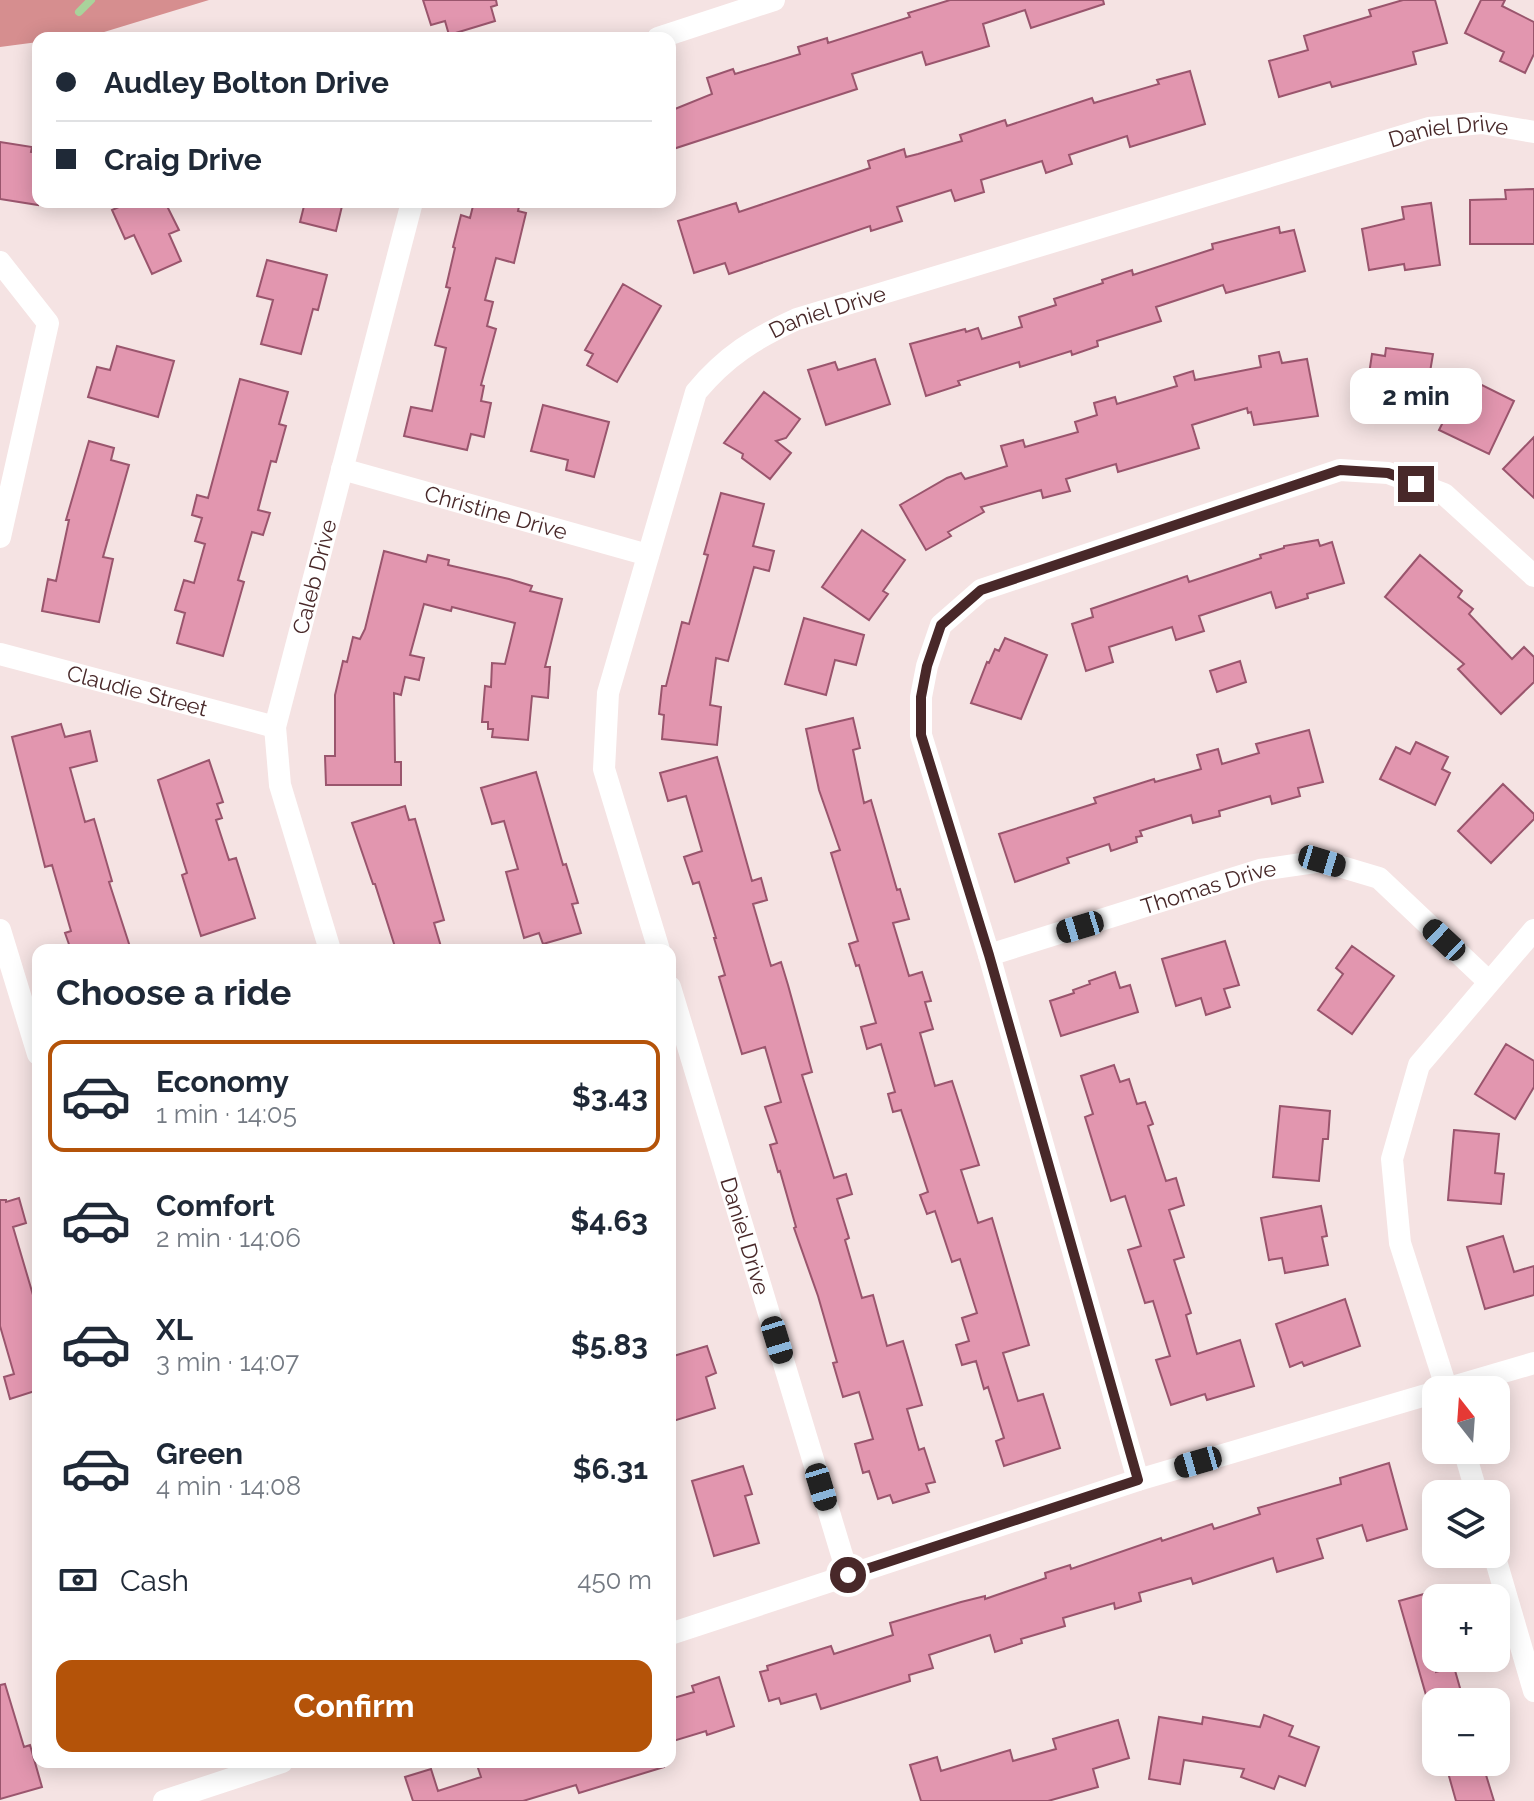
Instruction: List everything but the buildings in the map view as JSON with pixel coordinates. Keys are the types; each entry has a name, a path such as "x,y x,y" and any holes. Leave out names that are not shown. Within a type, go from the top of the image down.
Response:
{"street":[{"path":"676,32 774,0"},
{"name":"Daniel Drive","path":"657,944 604,769 608,693 696,392 717,366 757,337 797,319 1429,128 1482,123 1534,132"},
{"name":"Caleb Drive","path":"328,944 280,785 275,727 410,208"},
{"path":"0,262 48,323 0,537"},
{"name":"Christine Drive","path":"342,469 648,555"},
{"path":"1138,1480 989,955 921,735 921,697 927,666 941,625 981,590 1340,470 1388,473 1444,494 1534,576"},
{"name":"Claudie Street","path":"0,654 275,727"},
{"name":"Thomas Drive","path":"989,955 1260,870 1322,861 1379,878 1488,981"},
{"path":"0,930 32,1034"},
{"path":"1439,1376 1400,1243 1392,1159 1419,1065 1534,930"},
{"name":"Daniel Drive","path":"676,1007 848,1575"},
{"path":"1490,1376 1534,1363"},
{"path":"676,1632 1138,1480 1422,1396"},
{"path":"1499,1568 1528,1647 1534,1691"},
{"path":"164,1801 251,1768"}],"shaded area":[{"path":"0,0 209,0 104,32 32,32 32,43 0,47"}],"waterway":[{"path":"79,12 91,0"}],"route":[{"path":"848,1575 1138,1480 989,955 921,735 921,697 927,666 941,625 981,590 1340,470 1388,473 1416,484"}]}
